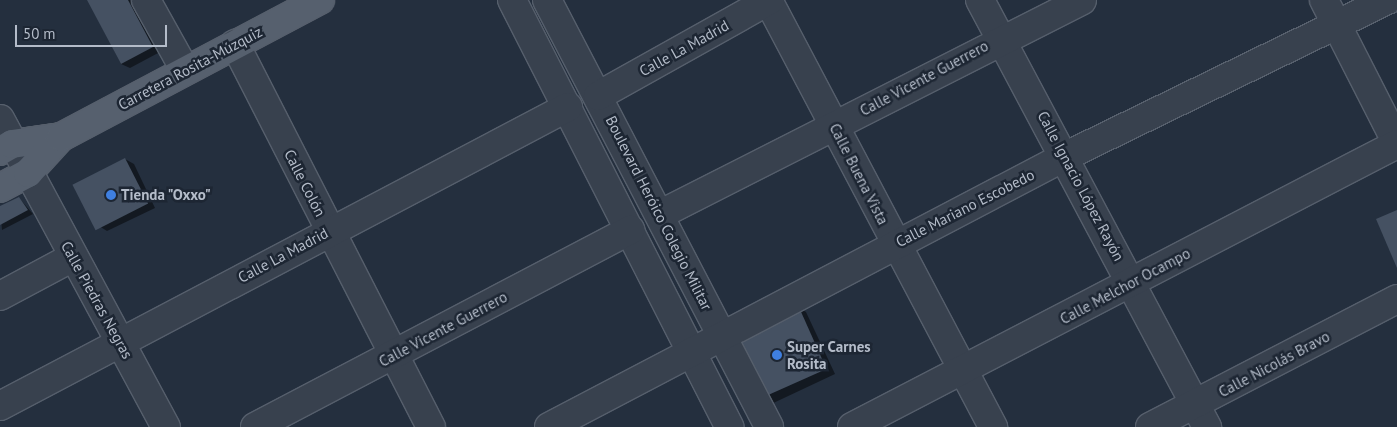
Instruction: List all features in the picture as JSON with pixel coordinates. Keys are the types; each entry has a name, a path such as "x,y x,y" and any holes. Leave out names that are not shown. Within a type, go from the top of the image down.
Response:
{"main road":[{"name":"Carretera Rosita-Múzquiz","path":"6,147 61,137 320,0"},
{"name":"Carretera Rosita-Múzquiz","path":"0,188 28,173 61,137"}],"street":[{"path":"146,0 185,70"},
{"path":"512,0 568,106 730,427"},
{"name":"Boulevard Heróico Colegio Militar","path":"547,0 661,214 769,427"},
{"name":"Calle La Madrid","path":"598,96 769,0"},
{"name":"Calle Buena Vista","path":"769,0 993,427"},
{"name":"Calle Ignacio López Rayón","path":"980,0 1066,156 1201,416"},
{"name":"Calle Vicente Guerrero","path":"661,214 835,126 1000,38 1082,0"},
{"path":"1324,0 1339,24 1397,144"},
{"name":"Calle Mariano Escobedo","path":"549,427 720,333 1066,156 1388,0"},
{"name":"Calle Colón","path":"235,44 329,231 431,427"},
{"name":"Calle La Madrid","path":"0,406 568,106"},
{"name":"Calle Piedras Negras","path":"0,119 6,147 28,173 166,427"},
{"name":"Calle Melchor Ocampo","path":"852,427 1397,144"},
{"name":"Calle Vicente Guerrero","path":"255,427 631,230"},
{"path":"0,296 73,257"},
{"name":"Calle Nicolás Bravo","path":"1150,427 1201,416 1397,299"}],"building":[{"path":"87,0 128,0 153,47 121,64"},
{"name":"Tienda \"Oxxo\"","path":"125,158 148,203 96,230 72,185"},
{"path":"19,197 28,210 0,225 0,206"},
{"path":"1397,210 1397,268 1376,219"},
{"name":"Super Carnes Rosita","path":"798,305 826,369 753,401 725,338"}],"place":[{"name":"Tienda \"Oxxo\"","path":"111,195"},
{"name":"Super Carnes Rosita","path":"777,355"}]}
